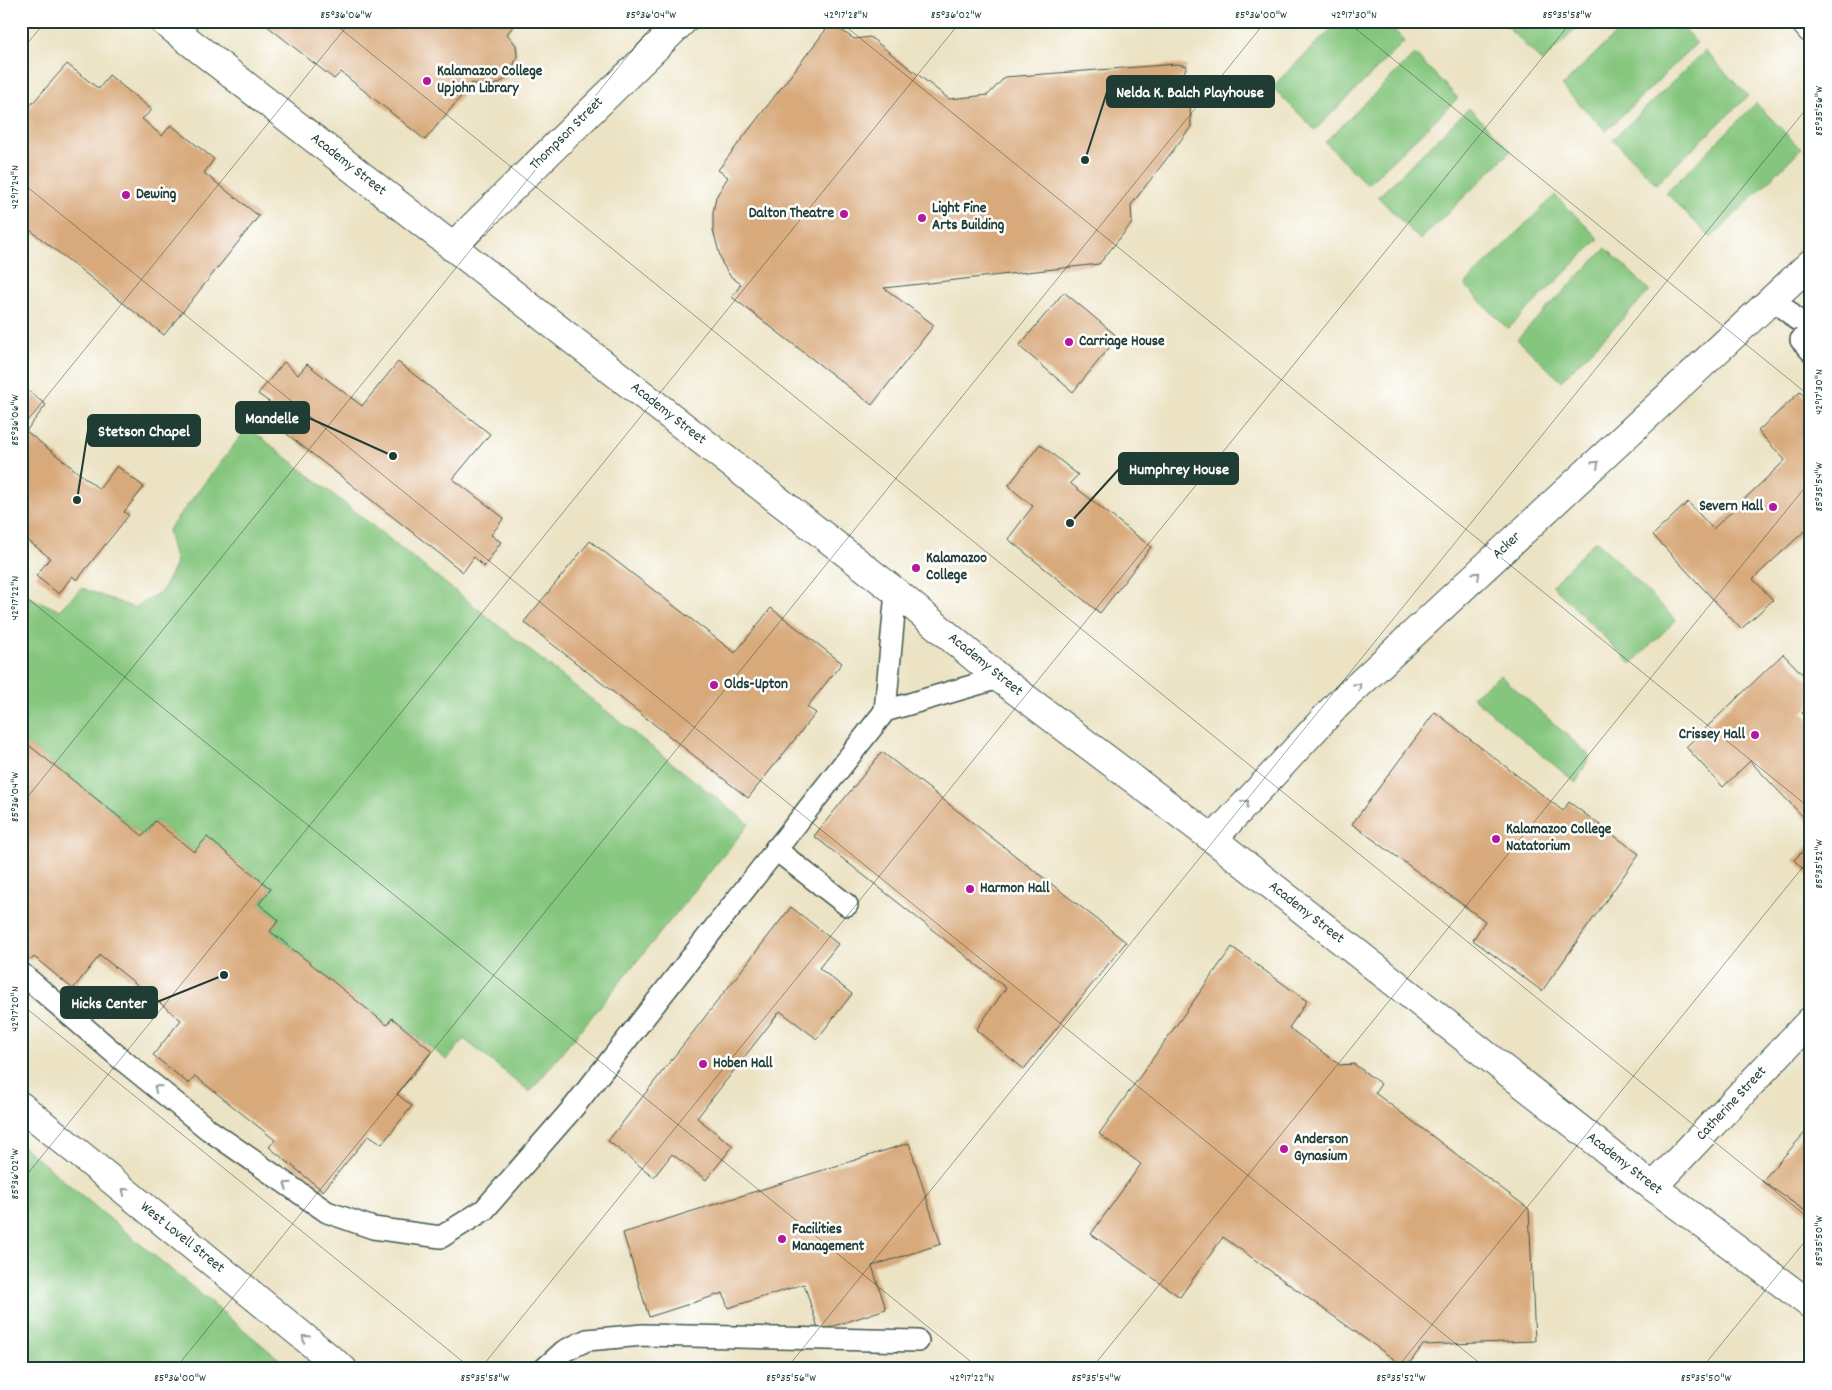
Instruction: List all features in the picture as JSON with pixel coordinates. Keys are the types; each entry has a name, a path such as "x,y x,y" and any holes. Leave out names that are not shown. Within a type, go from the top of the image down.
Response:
{"street":[{"name":"Academy Street","path":"162,21 896,592 999,678 1213,839 1653,1187 1811,1305"},
{"name":"Thompson Street","path":"452,247 683,21"},
{"path":"1804,21 1811,29"},
{"name":"Acker","path":"1213,839 1337,705 1811,263"},
{"name":"Catherine Street","path":"1653,1187 1811,1020"},
{"name":"West Lovell Street","path":"21,1106 343,1369"}],"lane":[{"path":"1774,298 1803,325 1801,340 1811,351"},
{"path":"21,973 208,1130 327,1212 372,1228 442,1237 484,1210 573,1108 884,711 896,592"},
{"path":"884,711 999,678"},
{"path":"775,849 847,905"},
{"path":"544,1369 564,1351 587,1340 643,1335 918,1341"}],"green space":[{"path":"1339,21 1385,21 1405,41 1315,130 1272,87"},
{"path":"1501,21 1584,21 1542,62"},
{"path":"1629,21 1676,21 1697,43 1606,131 1562,86"},
{"path":"1705,51 1748,96 1656,184 1613,139"},
{"path":"1415,54 1458,98 1367,185 1325,142"},
{"path":"1756,103 1801,149 1711,238 1666,193"},
{"path":"1469,108 1511,151 1420,240 1378,197"},
{"path":"1555,195 1599,239 1508,329 1464,285"},
{"path":"1606,248 1650,291 1561,381 1517,339"},
{"path":"248,427 749,824 530,1092 464,1039 447,1060 392,1018 387,1025 270,931 279,920 259,904 271,889 207,837 194,852 155,821 143,836 21,739 21,603 27,596 59,610 82,588 134,608 162,591 176,564 168,530"},
{"path":"1596,540 1676,620 1631,664 1552,585"},
{"path":"1500,675 1590,756 1576,783 1472,697"},
{"path":"21,1145 291,1369 21,1369"}],"building":[{"name":"Kalamazoo College Upjohn Library","path":"261,21 517,21 507,34 516,45 517,56 512,70 506,79 495,85 472,83 425,140 341,72 334,79"},
{"name":"Light Fine Arts Building","path":"831,23 854,39 870,37 949,99 988,95 1005,77 1177,64 1187,66 1173,89 1190,103 1191,127 1131,205 1132,223 1099,264 884,288 934,325 872,405 732,297 741,284 730,276 722,263 713,230 713,213 716,197 728,177 718,170"},
{"name":"Dewing","path":"67,64 99,89 109,75 152,110 142,119 162,136 171,125 214,159 204,173 259,216 164,335 21,223 21,116"},
{"name":"Carriage House","path":"1064,292 1118,337 1073,392 1019,346"},
{"path":"284,362 298,375 307,364 362,406 398,362 490,434 453,479 504,518 491,535 501,542 484,567 474,557 463,572 264,416 272,404 258,394"},
{"path":"21,385 46,405 26,431 99,489 117,466 144,487 124,512 129,515 77,580 72,576 59,594 36,576 50,558 21,535"},
{"name":"Severn Hall","path":"1800,392 1811,403 1811,525 1753,579 1773,600 1741,629 1653,535 1688,502 1713,529 1777,468 1785,460 1758,431"},
{"path":"1040,444 1078,475 1070,483 1151,547 1100,613 1008,539 1033,506 1009,485"},
{"name":"Olds-Upton","path":"590,541 735,653 771,608 842,663 807,707 816,713 748,798 524,622"},
{"name":"Crissey Hall","path":"1783,654 1811,683 1811,704 1802,713 1811,722 1811,825 1750,761 1723,787 1686,747"},
{"name":"Kalamazoo College Natatorium","path":"1435,712 1563,811 1569,802 1639,854 1542,991 1473,940 1485,921 1352,824"},
{"path":"21,739 143,836 155,821 194,852 207,837 271,889 259,904 279,920 270,931 387,1025 392,1018 432,1051 397,1094 412,1106 382,1144 369,1135 323,1191 269,1147 275,1140 195,1076 189,1084 153,1055 181,1020 100,955 73,989 34,957 31,960 21,953"},
{"name":"Harmon Hall","path":"882,752 1126,942 1024,1069 976,1030 1006,988 814,836"},
{"path":"1811,843 1811,877 1794,860"},
{"name":"Hoben Hall","path":"791,907 838,944 819,968 852,994 817,1039 780,1011 697,1118 733,1146 706,1180 672,1154 654,1177 608,1141"},
{"name":"Anderson Gynasium","path":"1232,947 1307,1001 1289,1028 1340,1065 1354,1064 1381,1084 1375,1093 1529,1209 1535,1341 1423,1345 1406,1368 1223,1237 1180,1297 1091,1234 1141,1164 1099,1134"},
{"path":"1811,1126 1811,1215 1762,1181"},
{"name":"Facilities Management","path":"909,1143 941,1244 872,1266 886,1309 819,1331 804,1284 728,1308 723,1293 649,1317 623,1233"}],"place":[{"name":"Kalamazoo College Upjohn Library","path":"427,81"},
{"name":"Nelda K. Balch Playhouse","path":"1085,160"},
{"name":"Dewing","path":"126,195"},
{"name":"Dalton Theatre","path":"844,214"},
{"name":"Light Fine Arts Building","path":"922,218"},
{"name":"Carriage House","path":"1069,342"},
{"name":"Mandelle","path":"393,456"},
{"name":"Stetson Chapel","path":"77,500"},
{"name":"Severn Hall","path":"1773,507"},
{"name":"Humphrey House","path":"1070,523"},
{"name":"Kalamazoo College","path":"916,568"},
{"name":"Olds-Upton","path":"714,685"},
{"name":"Crissey Hall","path":"1755,735"},
{"name":"Kalamazoo College Natatorium","path":"1496,839"},
{"name":"Harmon Hall","path":"970,889"},
{"name":"Hicks Center","path":"224,975"},
{"name":"Hoben Hall","path":"703,1064"},
{"name":"Anderson Gynasium","path":"1284,1149"},
{"name":"Facilities Management","path":"782,1239"}]}
